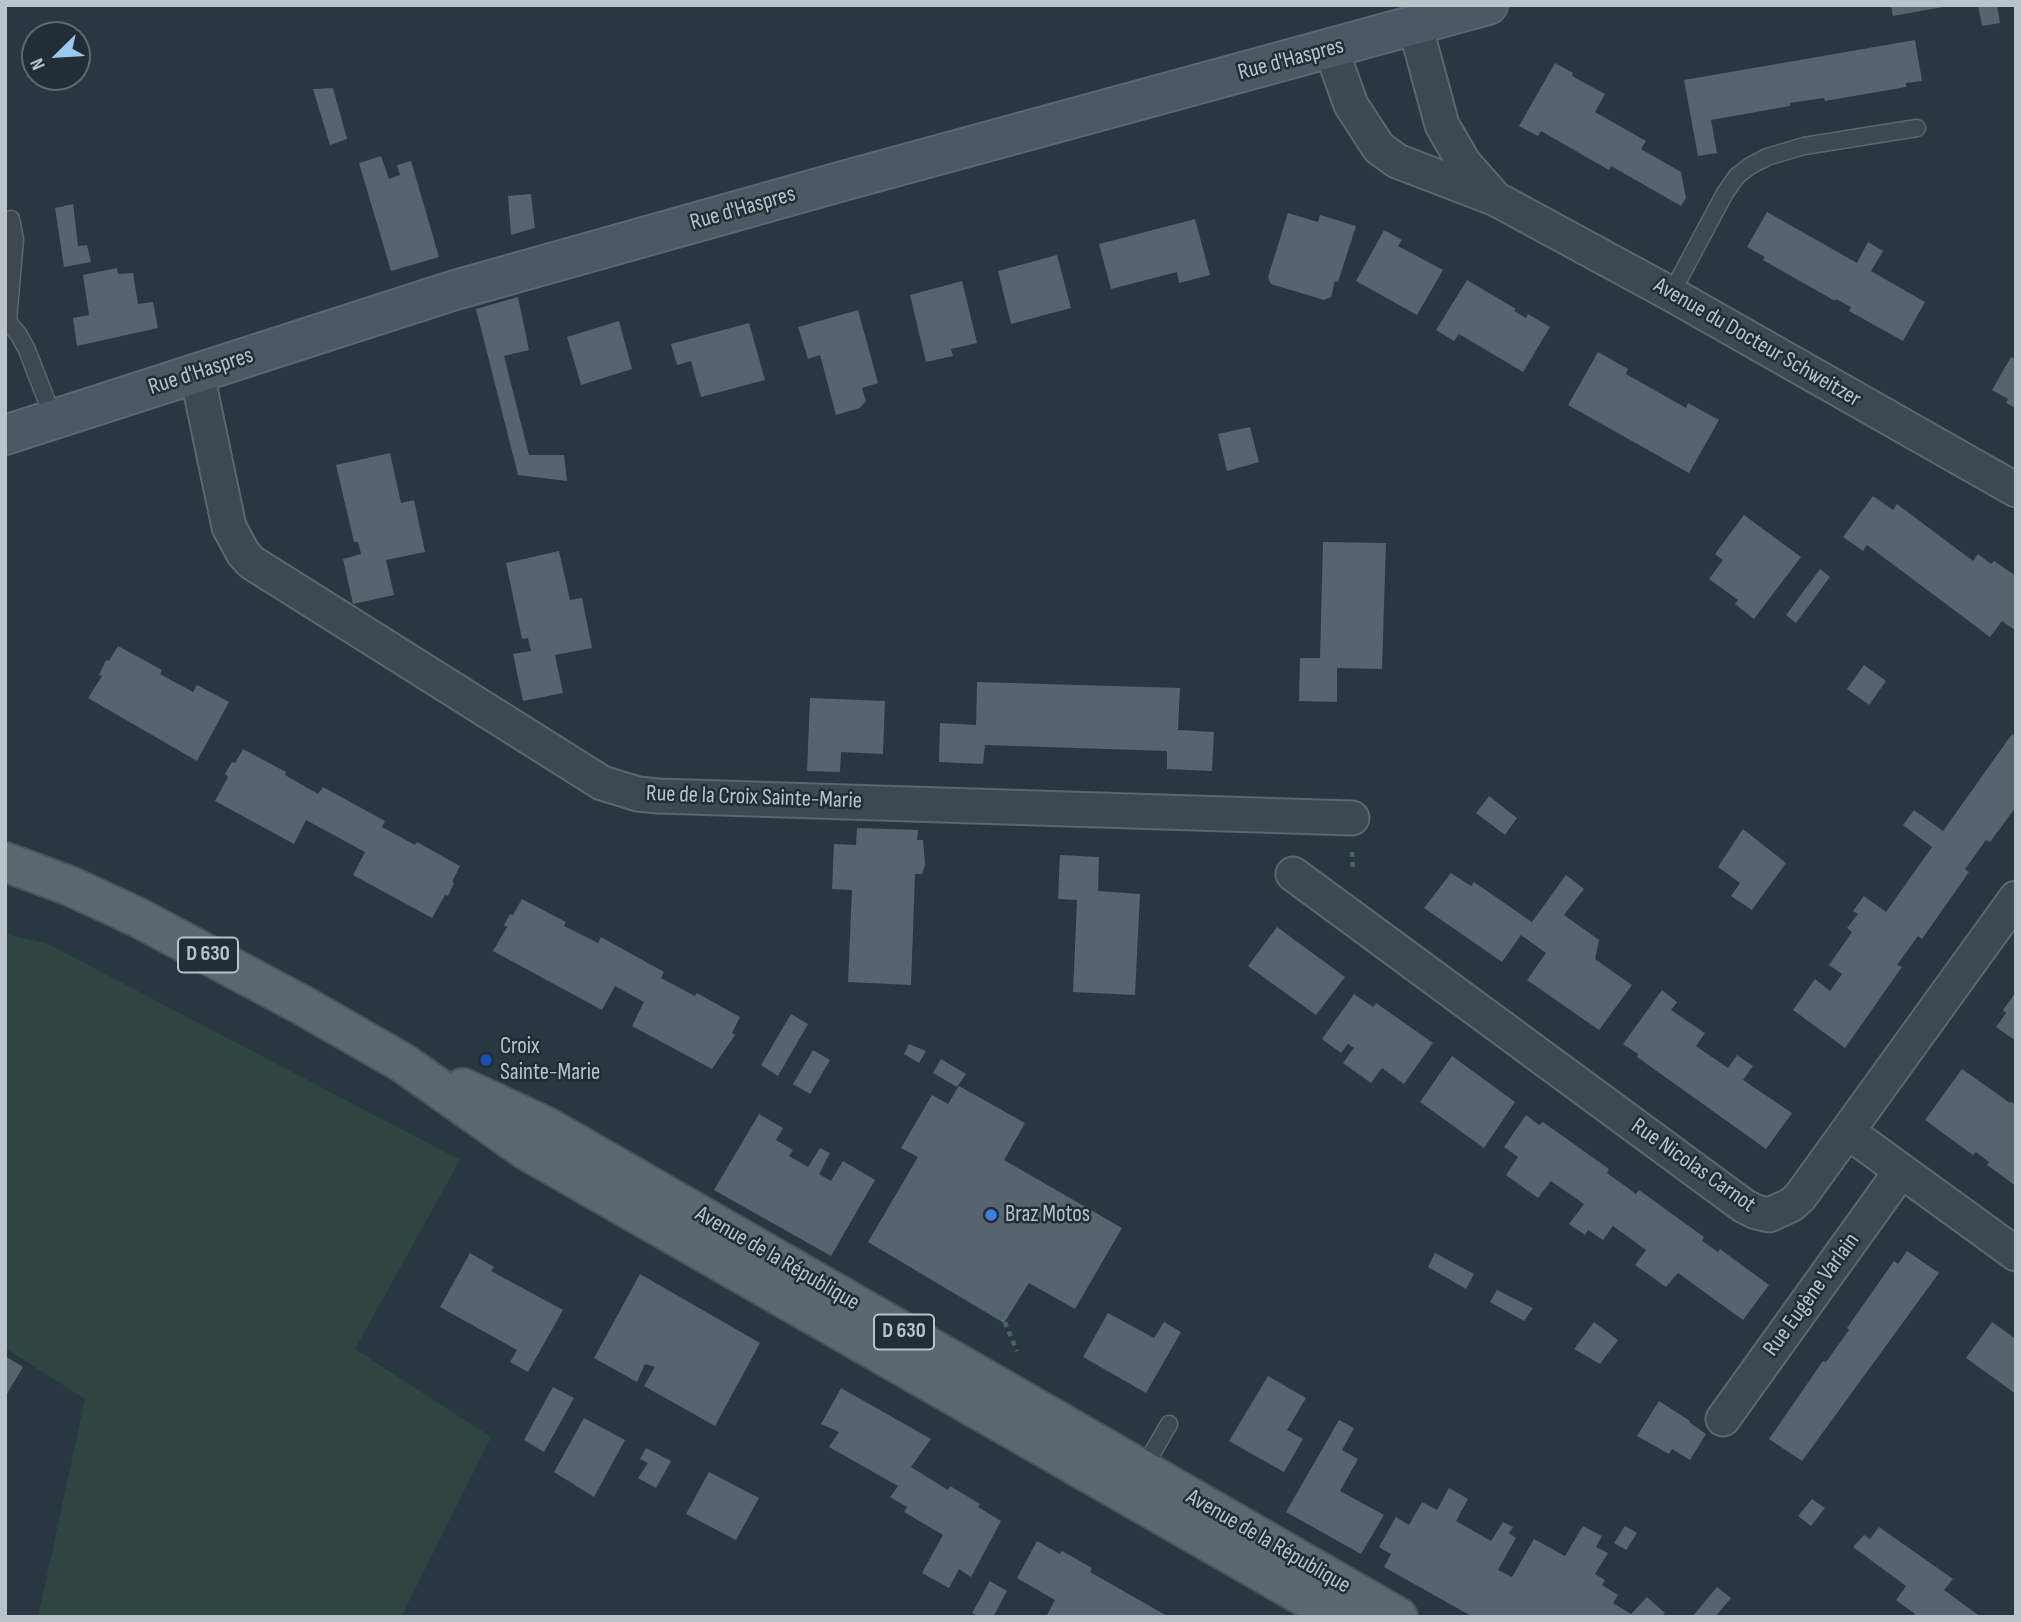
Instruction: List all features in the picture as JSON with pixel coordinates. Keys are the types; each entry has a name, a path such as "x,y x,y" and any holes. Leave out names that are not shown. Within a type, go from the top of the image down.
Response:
{"main road":[{"name":"Rue d'Haspres","path":"5,435 481,282 1489,5"},
{"name":"Avenue de la République","path":"5,862 70,886 137,917 302,1004 403,1063 526,1150 1136,1482 1398,1617"},
{"name":"Avenue de la République","path":"1136,1482 1340,1617"}],"street":[{"name":"Avenue du Docteur Schweitzer","path":"1415,25 1442,125 1464,163 1496,198"},
{"name":"Avenue du Docteur Schweitzer","path":"1331,49 1351,105 1379,148 1397,160 1496,198 2016,490"},
{"name":"Rue de la Croix Sainte-Marie","path":"197,374 229,527 235,541 251,562 576,768 611,786 638,794 658,796 1352,818"},
{"name":"Rue Nicolas Carnot","path":"1293,874 1744,1206 1769,1215 1791,1205 1848,1132 2016,898"},
{"path":"1848,1132 2016,1254"},
{"name":"Rue Eugène Varlain","path":"1723,1419 1901,1171"}],"lane":[{"path":"1671,294 1725,193 1737,176 1749,166 1767,157 1804,146 1917,128"},
{"path":"11,219 15,239 7,319 27,350 54,420"},
{"path":"1136,1482 1168,1424"}],"path":[{"path":"1352,818 1354,918"},
{"path":"1002,1314 1015,1348"}],"green space":[{"path":"5,934 46,943 460,1160 355,1349 491,1437 401,1617 38,1617 85,1399 5,1348"}],"building":[{"path":"1891,5 1943,5 1943,7 1893,16"},
{"path":"1978,5 1997,5 2000,23 1982,26"},
{"path":"1915,40 1922,81 1906,83 1906,87 1825,101 1824,98 1790,103 1790,106 1711,120 1717,153 1698,156 1684,80"},
{"path":"1555,63 1605,94 1595,112 1646,141 1641,149 1681,172 1686,198 1681,206 1611,166 1609,170 1541,131 1538,136 1519,126"},
{"path":"333,88 347,139 330,145 313,89"},
{"path":"381,156 389,179 400,175 397,165 411,161 439,257 391,271 359,163"},
{"path":"531,194 535,228 511,235 508,196"},
{"path":"73,204 78,246 87,245 91,262 64,267 55,208"},
{"path":"1767,212 1857,263 1868,242 1883,251 1871,271 1925,302 1903,341 1849,311 1851,307 1836,299 1835,301 1763,260 1765,257 1747,247"},
{"path":"1288,213 1318,222 1320,215 1356,226 1331,297 1324,300 1271,284 1268,277"},
{"path":"1195,219 1210,275 1179,283 1177,272 1111,289 1099,244"},
{"path":"1384,230 1402,240 1398,246 1443,270 1417,315 1356,281"},
{"path":"1057,255 1071,308 1011,324 998,271"},
{"path":"117,268 118,274 133,273 138,304 153,302 158,328 77,346 73,318 89,315 83,275"},
{"path":"1467,280 1516,309 1514,311 1526,318 1528,314 1550,327 1523,372 1459,334 1454,341 1436,330"},
{"path":"962,281 977,343 951,349 953,356 926,362 910,295"},
{"path":"518,297 529,350 504,356 529,455 564,455 567,481 518,475 476,309"},
{"path":"858,310 878,383 862,388 866,401 860,408 836,415 820,355 808,359 798,327"},
{"path":"619,321 632,369 581,385 567,337"},
{"path":"749,323 765,380 701,397 691,361 677,365 671,344"},
{"path":"1598,352 1628,369 1626,374 1686,408 1688,403 1719,420 1689,473 1568,405"},
{"path":"2011,357 2016,359 2016,408 2006,403 2008,399 1992,390"},
{"path":"1250,427 1259,462 1227,471 1218,434"},
{"path":"390,453 401,503 414,500 425,552 386,560 394,595 353,604 343,559 361,554 358,542 354,542 336,465"},
{"path":"1873,496 1893,510 1897,504 1973,561 1978,554 1991,564 1994,561 2016,576 2016,631 2002,621 1990,637 1867,545 1863,551 1843,537"},
{"path":"1744,515 1801,557 1754,619 1735,604 1738,600 1709,579 1723,560 1715,554"},
{"path":"1323,542 1386,543 1382,669 1337,668 1337,702 1299,701 1300,658 1320,658"},
{"path":"559,551 570,600 582,598 592,648 555,655 563,693 523,701 513,654 531,651 528,638 522,639 506,563"},
{"path":"1820,569 1830,577 1796,623 1786,615"},
{"path":"118,646 162,670 160,674 193,692 197,685 229,702 197,761 88,698 102,676 99,675 106,660 109,661"},
{"path":"1864,665 1886,681 1869,705 1847,689"},
{"path":"977,682 1180,688 1178,730 1214,732 1212,771 1167,769 1167,751 985,745 983,764 939,762 940,723 976,725"},
{"path":"810,698 885,701 883,754 841,752 840,772 807,771"},
{"path":"2012,734 2016,737 2016,807 1990,842 1986,840 1965,869 1969,872 1922,939 1918,936 1897,965 1902,967 1845,1048 1793,1010 1815,979 1830,991 1842,974 1829,965 1852,932 1847,928 1858,914 1853,911 1864,896 1886,912 1932,847 1903,825 1914,810 1943,831"},
{"path":"243,749 286,772 285,775 318,794 323,787 385,821 382,827 415,845 417,842 460,866 448,896 445,895 432,918 353,875 365,852 306,820 294,844 215,801 228,777 225,774"},
{"path":"1489,796 1517,818 1505,835 1476,813"},
{"path":"857,828 918,830 917,840 923,840 925,865 922,874 915,874 911,985 848,982 852,890 832,889 834,844 856,845"},
{"path":"1743,829 1786,863 1752,910 1731,896 1740,883 1718,867"},
{"path":"1060,855 1099,857 1098,891 1140,894 1135,995 1073,992 1077,900 1058,899"},
{"path":"1451,873 1471,886 1474,882 1532,922 1566,875 1584,889 1564,915 1599,940 1595,959 1632,985 1599,1030 1527,980 1546,953 1521,935 1502,962 1424,908"},
{"path":"522,899 566,922 564,926 598,943 601,937 664,972 661,978 695,996 697,993 740,1017 732,1033 735,1035 712,1069 632,1026 644,1002 615,986 602,1010 493,951 507,927 504,925 510,914 513,915"},
{"path":"1277,927 1345,977 1316,1015 1248,966"},
{"path":"1662,990 1677,1002 1671,1010 1705,1033 1696,1046 1728,1068 1737,1055 1753,1066 1743,1080 1792,1113 1766,1149 1637,1057 1638,1054 1623,1044"},
{"path":"2016,992 2016,1041 1996,1027 2006,1013 2003,1010"},
{"path":"1354,994 1373,1007 1376,1003 1433,1043 1404,1084 1382,1068 1371,1083 1343,1063 1354,1048 1348,1044 1341,1053 1322,1039"},
{"path":"791,1014 808,1024 778,1076 761,1065"},
{"path":"909,1044 926,1051 919,1063 904,1054"},
{"path":"813,1050 830,1060 810,1094 793,1084"},
{"path":"1452,1056 1515,1102 1484,1148 1420,1102"},
{"path":"941,1059 966,1074 957,1087 933,1073"},
{"path":"1962,1069 2016,1105 2016,1186 1987,1165 1989,1162 1976,1152 1973,1155 1925,1120"},
{"name":"Braz Motos","path":"959,1086 1025,1123 1004,1160 1122,1228 1075,1309 1029,1283 1004,1323 868,1242 918,1157 901,1148 932,1095 948,1104"},
{"path":"759,1114 783,1128 776,1140 793,1150 789,1156 808,1167 820,1148 830,1153 819,1174 831,1181 843,1161 875,1180 831,1256 714,1190"},
{"path":"1526,1115 1539,1125 1543,1122 1609,1169 1607,1173 1636,1194 1639,1190 1704,1237 1702,1241 1718,1252 1720,1249 1769,1285 1743,1320 1678,1273 1666,1287 1635,1265 1646,1250 1613,1226 1603,1240 1588,1230 1585,1235 1569,1224 1584,1204 1551,1181 1538,1198 1506,1175 1518,1157 1504,1147"},
{"path":"1907,1251 1939,1273 1802,1461 1769,1439 1823,1361 1826,1362 1849,1330 1847,1328 1894,1261 1898,1264"},
{"path":"470,1253 494,1267 491,1271 563,1310 528,1372 510,1362 517,1350 440,1307"},
{"path":"1435,1253 1474,1274 1466,1289 1428,1267"},
{"path":"640,1274 760,1343 715,1426 644,1386 655,1367 645,1364 637,1382 594,1358"},
{"path":"1497,1290 1533,1308 1524,1321 1490,1302"},
{"path":"1108,1313 1154,1338 1164,1322 1181,1332 1146,1393 1083,1357"},
{"path":"1594,1322 1618,1340 1600,1364 1574,1349"},
{"path":"1992,1322 2016,1339 2016,1394 1966,1358"},
{"path":"5,1356 23,1367 5,1397"},
{"path":"1268,1376 1306,1398 1287,1430 1303,1439 1284,1472 1229,1441"},
{"path":"553,1387 574,1398 544,1452 524,1440"},
{"path":"841,1388 931,1439 911,1467 948,1490 950,1486 980,1504 978,1507 1001,1521 971,1577 959,1569 949,1588 922,1573 943,1535 904,1512 907,1507 890,1497 898,1486 829,1447 839,1432 821,1424"},
{"path":"1659,1401 1706,1434 1690,1460 1672,1449 1669,1454 1637,1436"},
{"path":"584,1418 625,1440 594,1497 554,1472"},
{"path":"1339,1420 1354,1428 1342,1450 1358,1459 1340,1491 1384,1515 1361,1554 1286,1512"},
{"path":"646,1448 671,1461 656,1488 638,1478 648,1463 640,1459"},
{"path":"709,1472 759,1498 736,1540 686,1514"},
{"path":"1449,1488 1468,1499 1456,1521 1491,1541 1503,1522 1513,1527 1509,1533 1516,1538 1498,1570 1512,1577 1534,1539 1565,1556 1583,1526 1602,1536 1596,1547 1608,1553 1595,1574 1605,1580 1602,1585 1618,1595 1613,1603 1631,1614 1647,1597 1665,1613 1661,1617 1473,1617 1384,1567 1391,1554 1379,1547 1396,1517 1409,1525 1422,1502 1437,1510"},
{"path":"1812,1499 1825,1508 1811,1526 1798,1516"},
{"path":"1625,1526 1637,1533 1626,1550 1614,1543"},
{"path":"1879,1527 1953,1579 1944,1590 1981,1617 1913,1617 1915,1614 1896,1600 1906,1586 1853,1547 1864,1535 1870,1539"},
{"path":"1037,1541 1092,1568 1090,1572 1169,1617 1046,1617 1055,1600 1017,1578"},
{"path":"990,1581 1007,1591 993,1617 980,1617 972,1613"},
{"path":"1717,1587 1731,1598 1715,1617 1692,1617"}],"place":[{"name":"Croix Sainte-Marie","path":"486,1060"},
{"name":"Braz Motos","path":"991,1215"}]}
